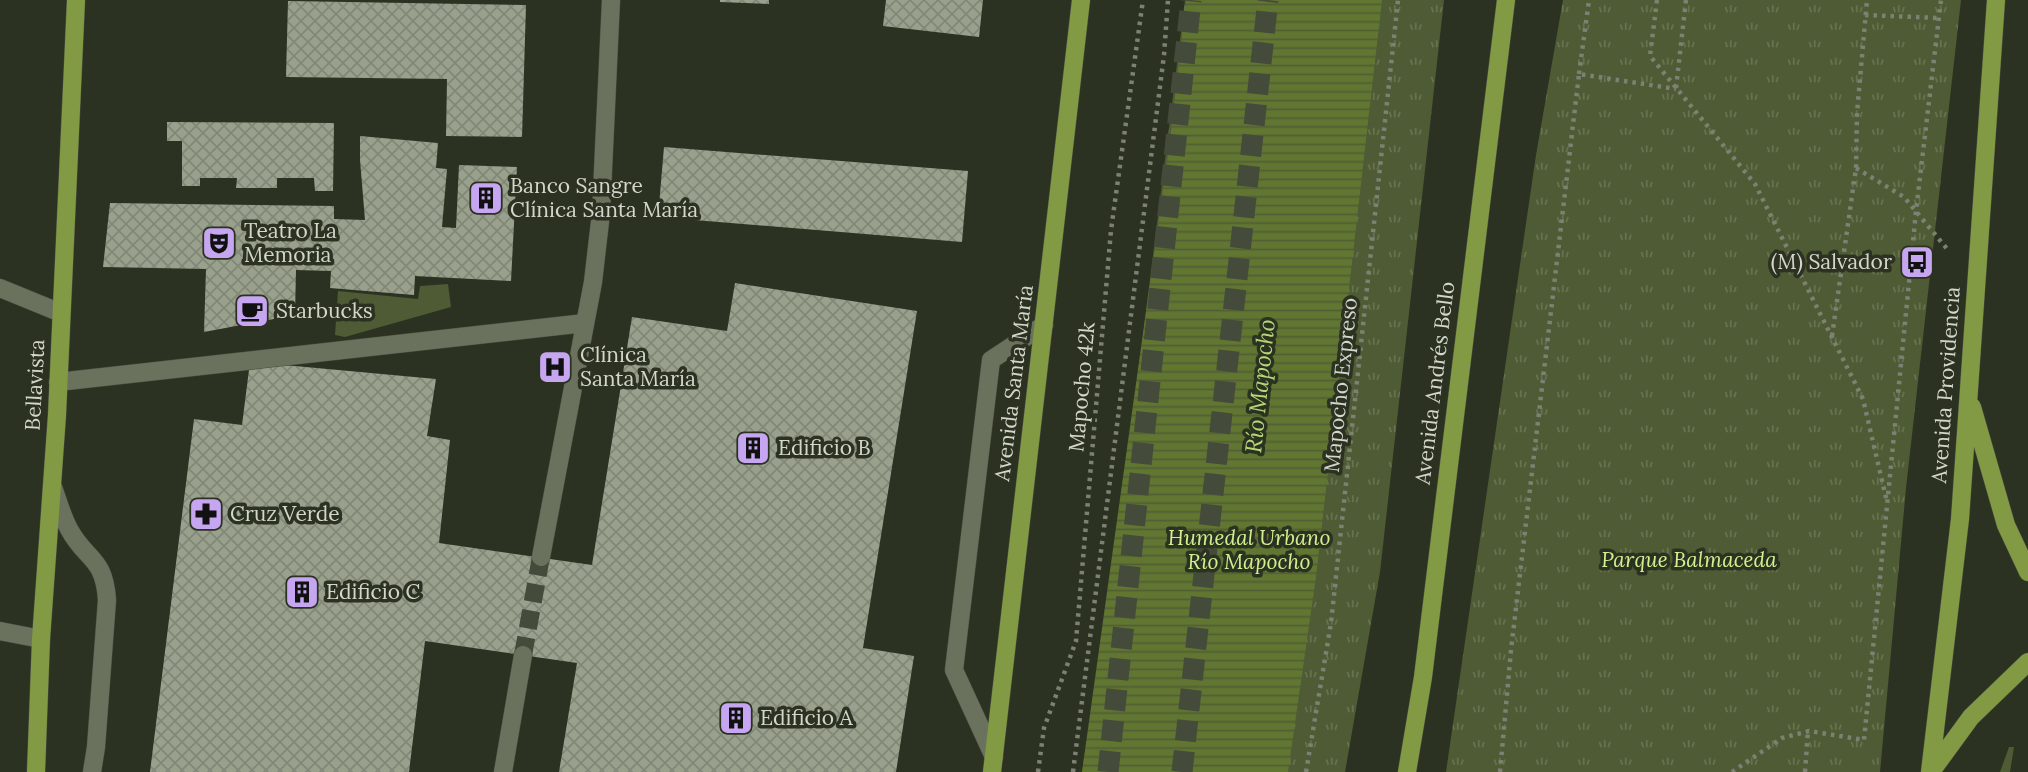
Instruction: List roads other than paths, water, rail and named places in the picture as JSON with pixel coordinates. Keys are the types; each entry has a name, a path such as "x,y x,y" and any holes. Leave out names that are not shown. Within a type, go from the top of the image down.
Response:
{"main road":[{"name":"Bellavista","path":"36,772 41,639 53,488 76,0"},
{"name":"Avenida Santa María","path":"993,765 1082,0"},
{"name":"Avenida Andrés Bello","path":"1407,772 1423,677 1506,0"},
{"name":"Avenida Providencia","path":"1931,772 1960,519 1996,0"},
{"path":"1968,393 2006,525 2028,572"},
{"path":"1931,772 1971,717 2028,662"}],"street":[{"path":"541,557 593,282 601,212 611,0"},
{"path":"0,288 61,313"},
{"path":"58,382 585,323"},
{"path":"993,765 954,670 991,360 1044,325"},
{"path":"53,488 69,529 96,561 105,579 106,613 92,772"},
{"path":"0,631 41,639"},
{"path":"503,772 523,655"}],"water":[{"name":"Humedal Urbano Río Mapocho","path":"1186,0 1382,0 1316,577 1288,772 1082,772 1170,139"}],"tunnel":[{"path":"1108,772 1191,0"},
{"path":"1182,772 1268,0"},
{"path":"523,655 541,557"}],"place":[{"name":"Banco Sangre Clínica Santa María","path":"486,198"},
{"name":"Teatro La Memoria","path":"219,243"},
{"name":"(M) Salvador","path":"1917,262"},
{"name":"Starbucks","path":"252,311"},
{"name":"Clínica Santa María","path":"555,367"},
{"name":"Edificio B","path":"753,448"},
{"name":"Cruz Verde","path":"206,514"},
{"name":"Edificio C","path":"302,592"},
{"name":"Edificio A","path":"736,718"}],"water label":[{"name":"Río Mapocho","path":"1260,386"}],"park label":[{"name":"Parque Balmaceda","path":"1689,560"}]}
